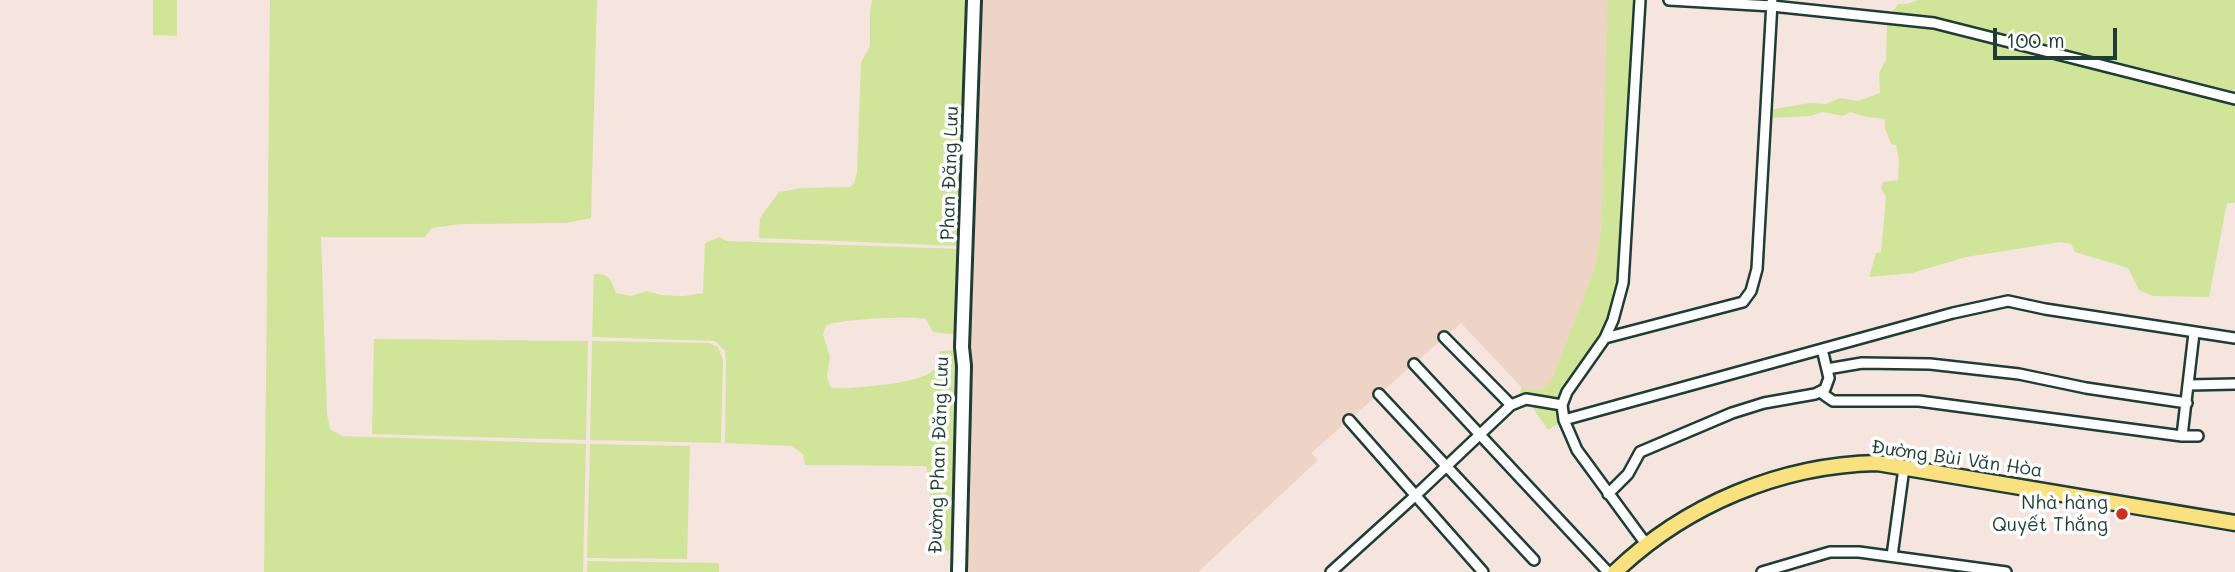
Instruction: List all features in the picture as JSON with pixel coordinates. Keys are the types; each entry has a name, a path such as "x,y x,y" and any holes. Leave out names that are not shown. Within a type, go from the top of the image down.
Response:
{"main road":[{"name":"Đường Bùi Văn Hòa","path":"1614,572 1668,528 1706,506 1797,473 1849,464 1877,463 2235,523"}],"street":[{"name":"Phan Đăng Lưu","path":"962,347 974,0"},
{"path":"1640,0 1623,283 1614,320 1605,338 1567,392 1562,405 1564,421 1577,450 1646,544"},
{"path":"1669,0 1772,3 1934,23 2235,99"},
{"path":"1605,338 1743,302 1751,291 1757,269 1772,3"},
{"path":"1564,421 2008,300 2045,309 2235,338"},
{"path":"2182,436 2194,332"},
{"path":"1444,337 1511,405"},
{"name":"Đường Phan Đăng Lưu","path":"957,572 957,422 959,359 962,347"},
{"path":"1608,494 1629,474 1640,452 1732,413 1825,389 1827,369 1822,349"},
{"path":"1827,369 1862,363 1930,364 2019,374 2086,388 2187,403"},
{"path":"1414,364 1614,572"},
{"path":"2189,385 2235,384"},
{"path":"1820,392 1833,401 1919,401 2198,436"},
{"path":"1379,394 1534,560"},
{"path":"1331,572 1511,405 1526,399 1562,405"},
{"path":"1349,420 1483,572"},
{"path":"1892,556 1904,468"},
{"path":"1762,572 1830,552 1892,556 2006,572"}],"shaded area":[{"path":"979,0 1611,0 1601,229 1595,267 1553,377 1545,388 1524,390 1461,323 1311,453 1318,460 1198,572 969,572 962,537"}],"green space":[{"path":"153,0 177,0 177,36 153,35"},
{"path":"270,0 597,0 591,218 566,223 461,224 432,228 425,237 321,237 327,414 330,429 342,436 586,444 583,572 264,572"},
{"path":"872,0 969,0 962,246 759,238 760,218 779,192 802,188 850,187 854,183 857,173 861,62 870,46"},
{"path":"1608,0 1637,0 1620,284 1611,318 1602,337 1565,390 1561,422 1548,430 1533,408 1529,396 1518,397 1522,387 1525,390 1544,388 1553,377 1595,267 1601,229"},
{"path":"1918,0 2235,0 2235,203 2227,203 2209,297 2153,296 2139,290 2128,268 2075,252 2071,244 2061,242 1966,257 1912,273 1869,277 1876,253 1881,252 1886,197 1881,188 1883,182 1898,180 1899,160 1896,145 1891,144 1885,128 1885,119 1850,112 1843,116 1823,112 1811,116 1768,118 1769,110 1810,103 1826,104 1839,98 1858,101 1880,93 1879,73 1886,60 1887,22 1898,4"},
{"path":"719,237 727,241 962,249 958,335 933,332 926,319 904,318 835,323 826,325 823,335 830,357 827,376 831,388 867,387 912,380 933,370 940,351 957,350 953,549 938,550 934,539 926,466 805,465 803,454 792,446 725,443 726,361 725,351 715,341 592,337 594,274 609,278 616,293 631,296 647,291 684,296 703,293 705,243"},
{"path":"374,339 588,341 586,440 372,434"},
{"path":"592,341 709,343 718,347 723,360 721,443 590,440"},
{"path":"590,444 690,446 687,559 587,558"},
{"path":"587,561 719,563 719,572 587,572"}],"place":[{"name":"Nhà hàng Quyết Thắng","path":"2122,514"}]}
